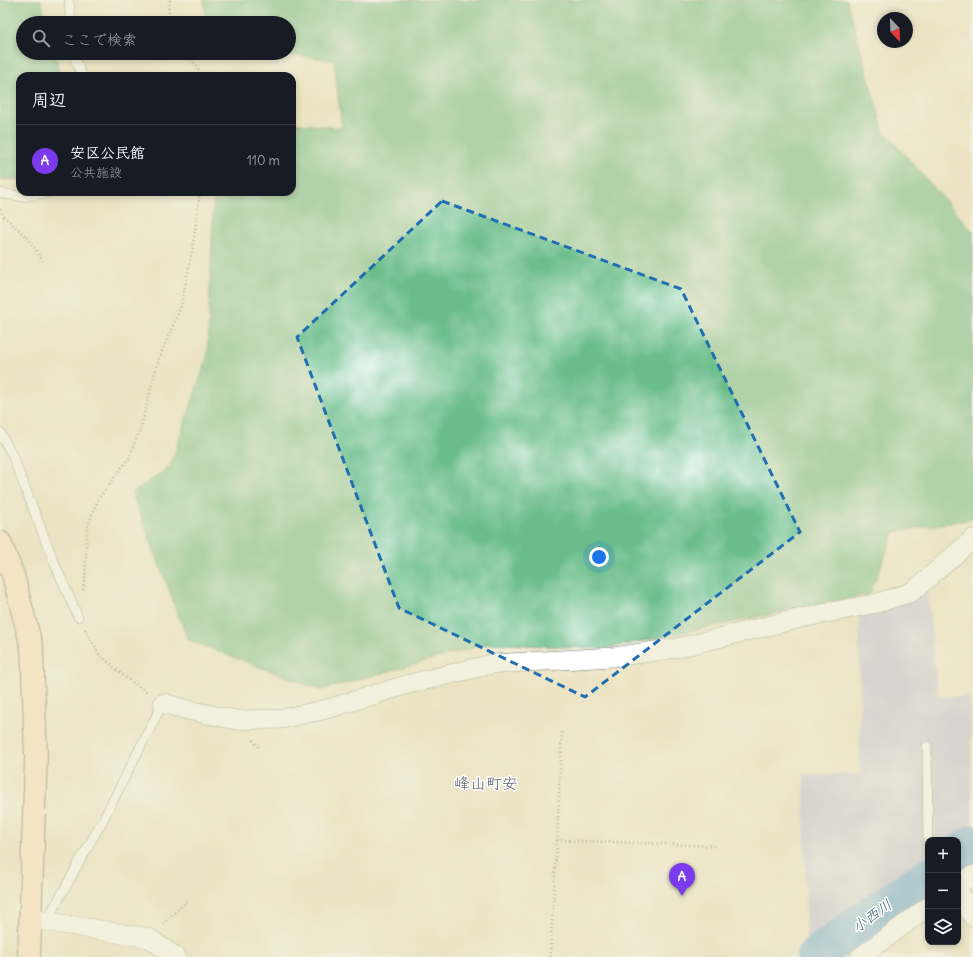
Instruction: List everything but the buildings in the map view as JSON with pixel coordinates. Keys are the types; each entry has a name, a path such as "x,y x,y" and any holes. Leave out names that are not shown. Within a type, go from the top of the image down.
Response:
{"street":[{"path":"163,703 236,720 281,719 327,709 410,684 492,664 613,656 677,648 797,619 877,603 912,592 973,539"},
{"path":"0,542 6,577 32,648 36,756 39,920 29,957"},
{"path":"961,883 973,875"},
{"path":"961,895 973,917"},
{"path":"860,957 925,909"},
{"path":"39,920 149,938 176,957"}],"lane":[{"path":"69,0 70,16"},
{"path":"76,60 80,72"},
{"path":"0,194 24,197 29,196"},
{"path":"1,436 13,457 54,562 78,617"},
{"path":"39,920 104,818 163,703"},
{"path":"927,746 928,837"}],"path":[{"path":"170,0 168,9 170,16"},
{"path":"192,60 197,66 199,72"},
{"path":"163,703 126,678 99,654 78,617 85,581 87,529 97,501 129,458 141,427 158,361 181,306 193,246 199,196"},
{"path":"0,209 2,215 29,239 43,261"},
{"path":"550,957 558,840 562,732"},
{"path":"558,840 717,846"},
{"path":"149,938 189,899"}],"highlighted area":[{"path":"442,201 681,289 800,532 585,697 399,608 297,337"}],"shaded area":[{"path":"927,589 938,697 970,696 973,834 961,842 961,837 925,837 925,867 806,951 804,774 860,774 859,613"}],"green space":[{"path":"0,0 41,0 45,16 16,16 16,60 57,60 60,72 16,72 16,180 0,179"},
{"path":"204,0 847,0 883,130 973,232 973,519 894,532 870,594 603,649 491,643 321,690 188,640 132,493 170,467 207,358 214,196 296,196 296,123 342,128 334,60 296,56 296,16 205,16"}],"waterway":[{"name":"小西川","path":"961,853 973,844"},
{"name":"小西川","path":"815,957 849,931 925,878"}],"place":[{"name":"安区公民館","path":"682,896"}],"district":[{"name":"峰山町安","path":"486,783"}]}
